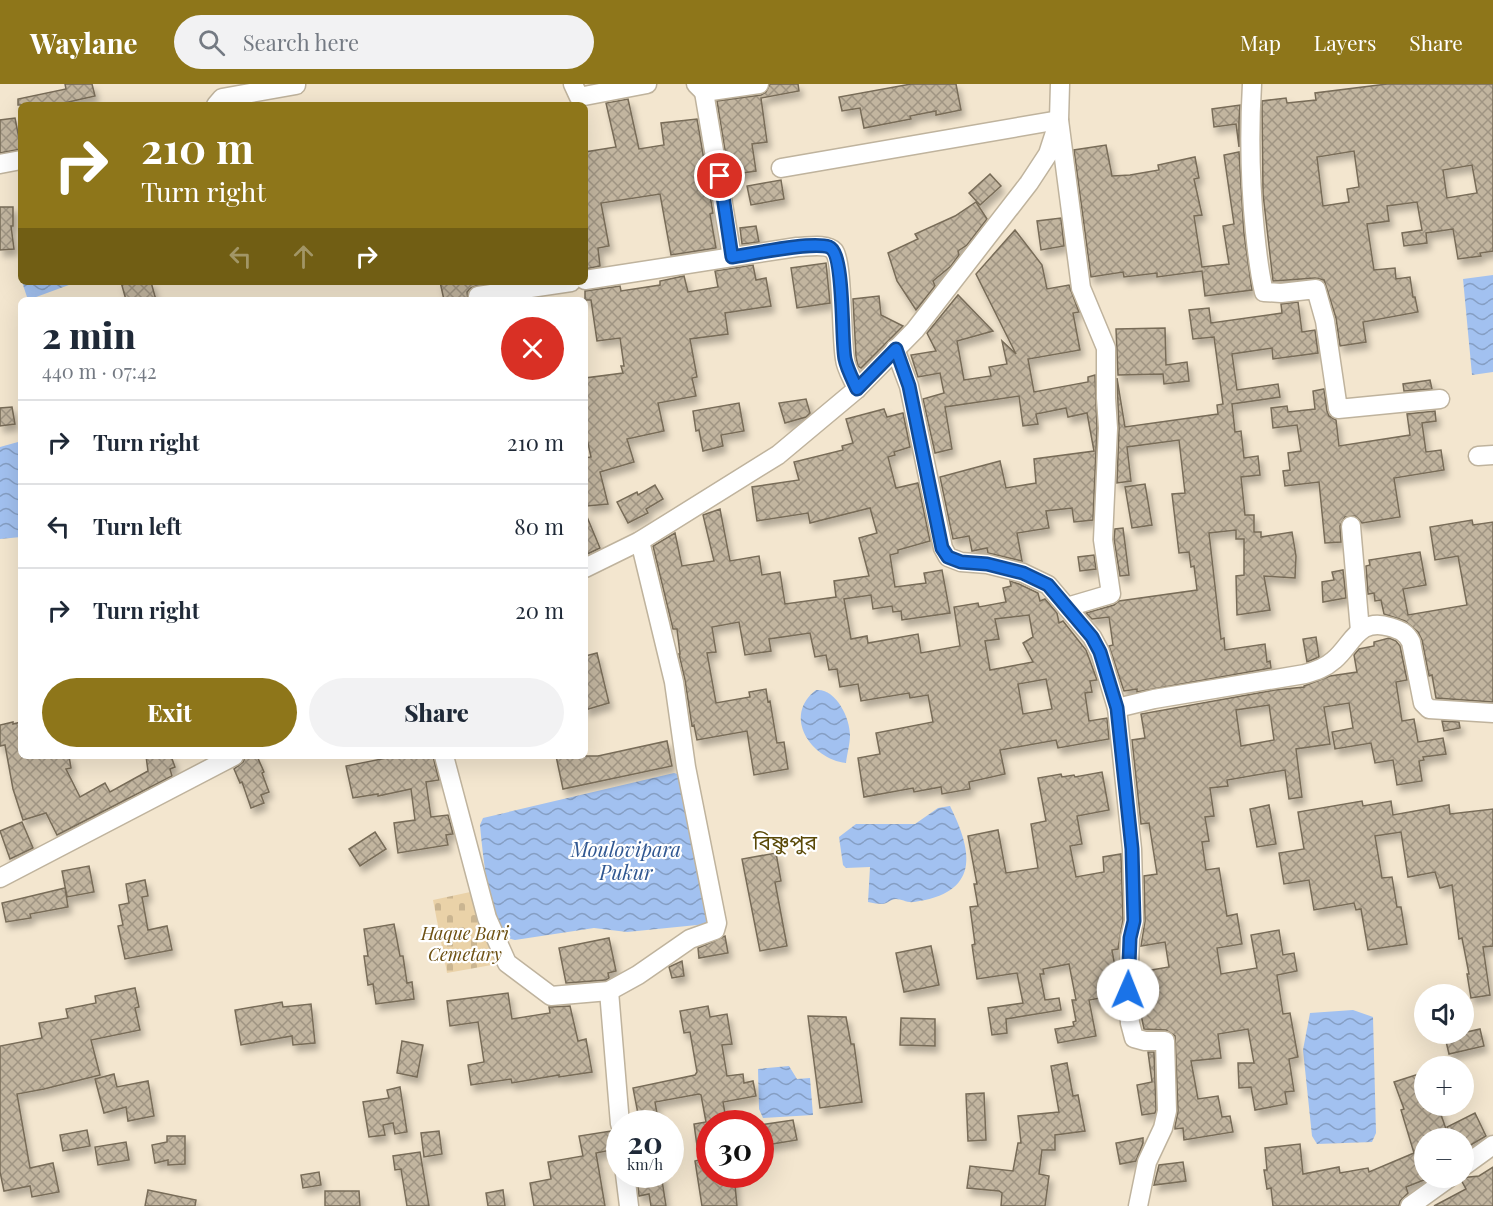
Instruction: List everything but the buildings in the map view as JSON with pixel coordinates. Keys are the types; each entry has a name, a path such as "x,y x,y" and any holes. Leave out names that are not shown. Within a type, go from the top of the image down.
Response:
{"street":[{"path":"573,84 579,97 647,84"},
{"path":"732,257 700,88 759,84"},
{"path":"1060,84 1059,120 1081,288 1106,348 1108,428 1103,540 1111,594 1067,607"},
{"path":"1252,84 1249,140 1251,189 1259,274 1264,292 1316,290 1325,321 1338,409 1440,399"},
{"path":"219,102 222,98 296,85"},
{"path":"780,168 1059,120"},
{"path":"588,567 640,541 778,455 857,389 915,330 1029,183 1048,154 1059,120"},
{"path":"0,164 18,161"},
{"path":"588,280 797,247 828,247 837,256 845,361 857,389"},
{"path":"478,296 551,285"},
{"path":"896,349 909,386 942,548 948,557 961,562 987,564 1023,573 1048,585 1092,637 1100,652 1117,708 1132,849 1134,921 1130,938 1130,1023 1134,1038 1145,1041 1165,1041 1167,1111 1147,1162 1138,1206"},
{"path":"1351,526 1360,631"},
{"path":"445,759 487,918 507,963 551,996 609,991 638,975 690,939 715,930 717,923 686,767 674,682 640,541"},
{"path":"1117,708 1154,699 1305,674 1323,668 1335,659 1355,634 1369,626 1384,625 1402,631 1408,636 1423,703 1429,709 1493,713"},
{"path":"0,878 228,759"},
{"path":"609,991 619,1110"},
{"path":"1474,1158 1493,1144"},
{"path":"627,1188 629,1206"},
{"path":"1410,1206 1435,1188"}],"green space":[{"name":"Haque Bari Cemetary","path":"475,891 497,964 447,973 433,900"}],"water":[{"path":"1493,275 1493,372 1472,375 1463,279"},
{"path":"23,285 69,285 36,297 27,297"},
{"path":"18,442 18,537 0,539 0,447"},
{"path":"816,690 830,694 845,713 850,735 846,763 822,754 805,735 801,723 801,712 806,700"},
{"name":"Moulovipara Pukur","path":"674,773 681,775 712,917 707,924 627,932 594,928 515,940 502,933 493,912 487,881 480,825 483,818"},
{"path":"950,806 964,840 965,869 960,880 950,890 935,897 914,902 896,899 882,904 868,902 870,867 846,868 843,865 839,837 856,824 915,824 938,808"},
{"path":"1353,1010 1373,1017 1376,1133 1372,1142 1317,1144 1312,1136 1303,1050 1310,1013"},
{"path":"789,1066 797,1079 810,1078 813,1115 774,1117 774,1110 759,1110 758,1069"}],"district":[{"name":"বিষ্ণুপুর","path":"785,841"}],"route":[{"path":"720,176 732,257 797,247 828,247 837,256 845,361 857,389 896,349 909,386 942,548 948,557 961,562 987,564 1023,573 1048,585 1092,637 1100,652 1117,708 1132,849 1134,921 1130,938 1128,990"}]}
